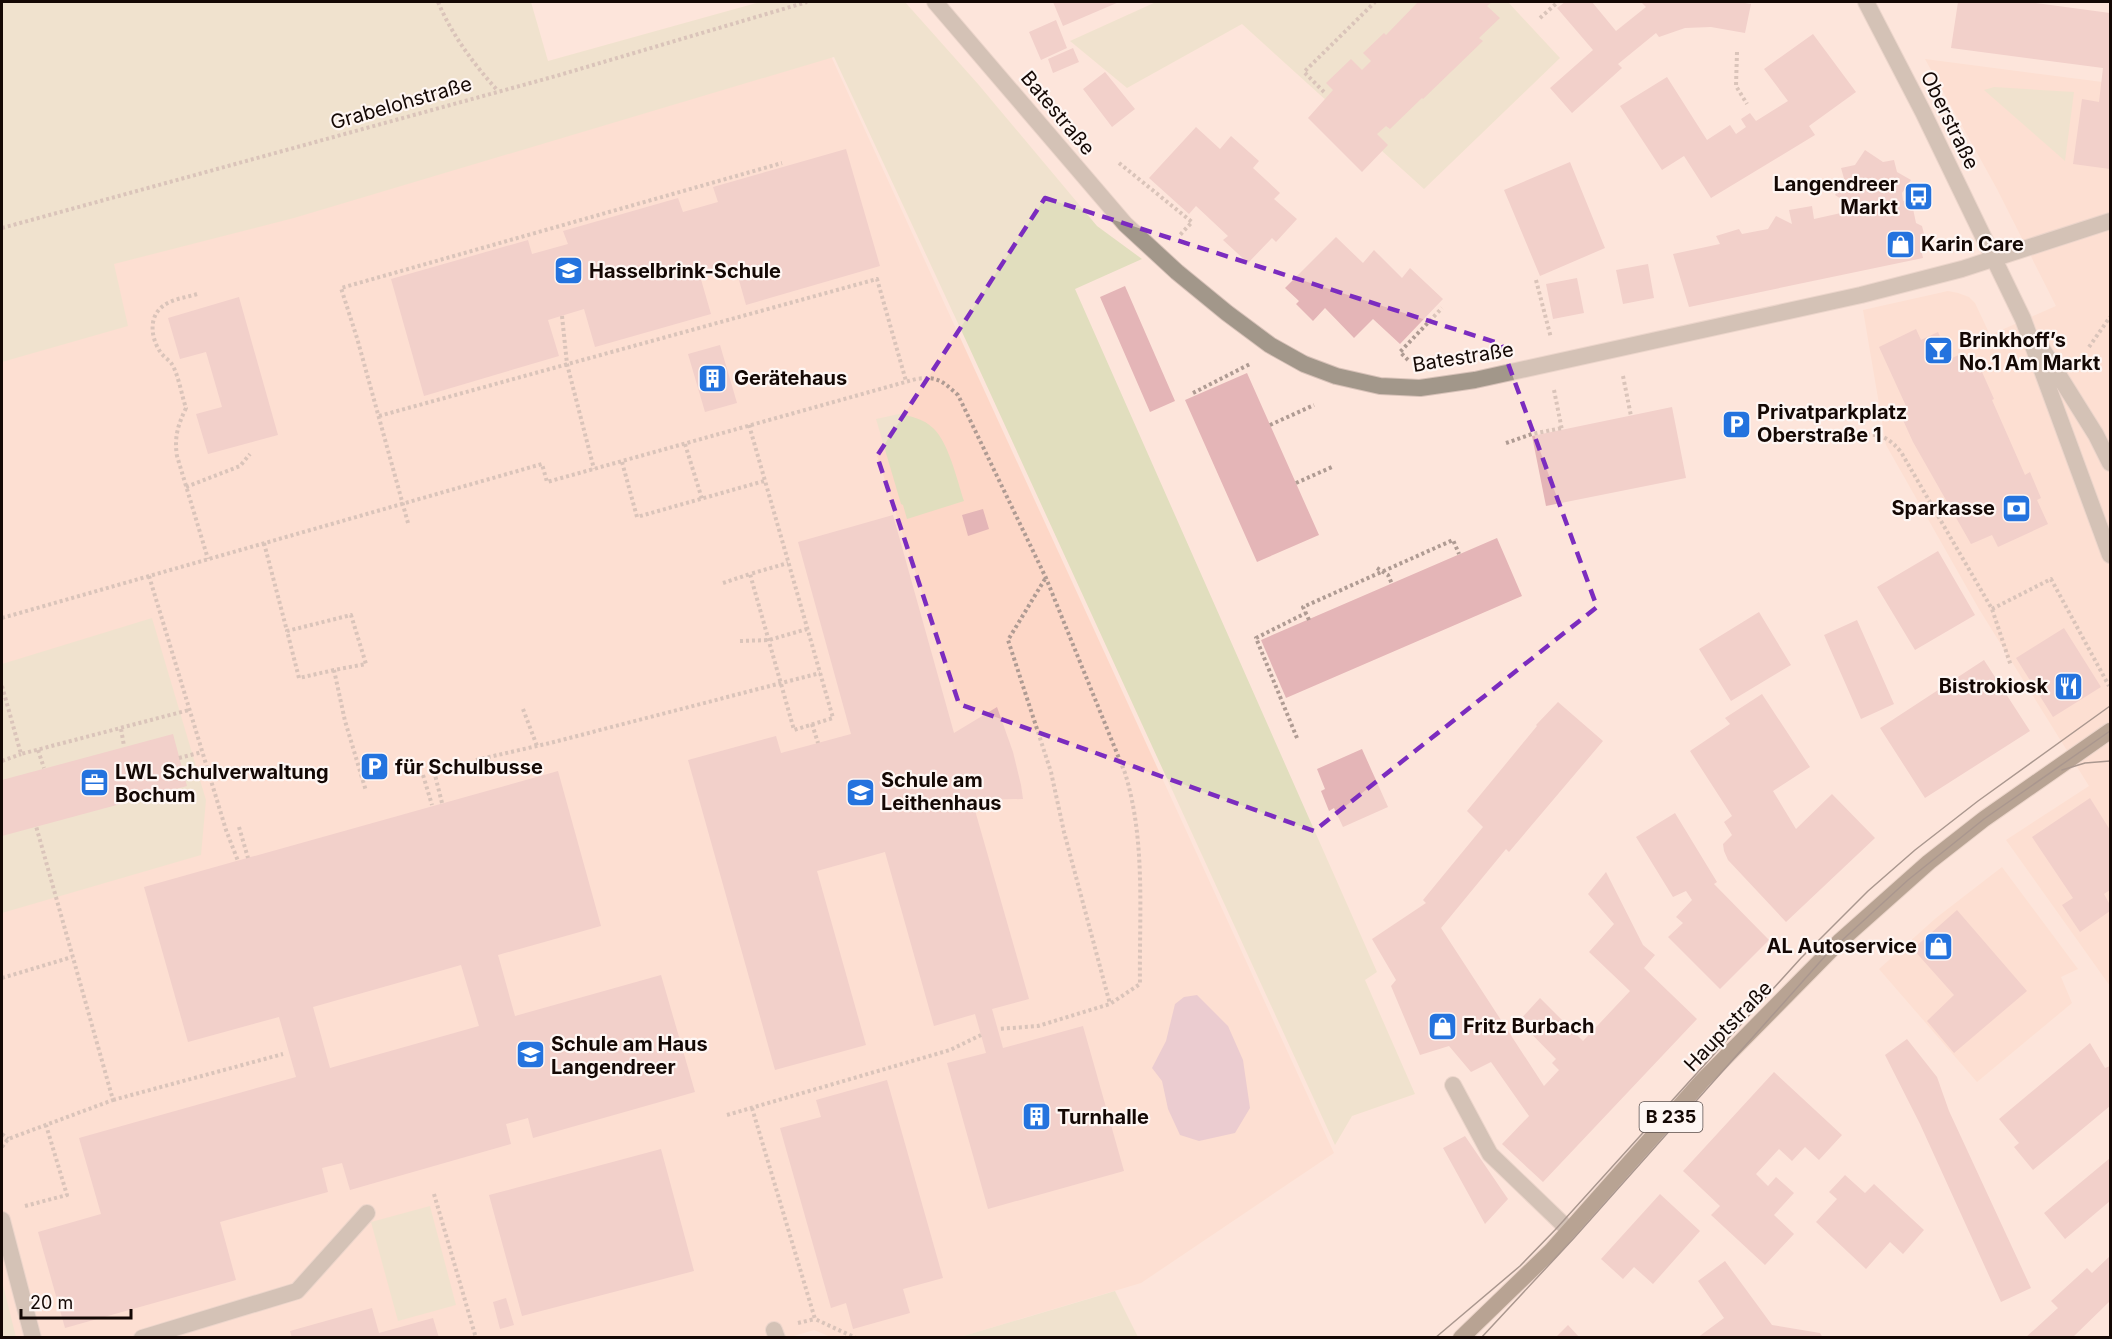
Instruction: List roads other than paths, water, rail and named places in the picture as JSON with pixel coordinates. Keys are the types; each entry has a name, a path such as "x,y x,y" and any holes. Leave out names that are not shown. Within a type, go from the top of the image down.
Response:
{"main road":[{"name":"Hauptstraße","path":"1461,1338 1569,1230 1702,1081 1864,919 1922,868 1984,819 2110,731"}],"street":[{"name":"Batestraße","path":"935,2 1125,224 1177,272 1270,345 1304,364 1336,376 1380,386 1420,388 1475,380 1861,295 1995,259"},
{"name":"Oberstraße","path":"1866,2 1902,70 2022,319 2110,555"},
{"path":"1995,259 2110,221"},
{"name":"Oberstraße","path":"2022,319 2096,435 2110,463"},
{"path":"1453,1085 1490,1154 1569,1230"},
{"path":"142,1338 297,1292 367,1213"},
{"path":"2,1220 33,1338"}],"tram line":[{"path":"1435,1338 1520,1266 1555,1230 1801,958 1868,891 1915,850 1978,801 2110,706"},
{"path":"1481,1338 1574,1238 1827,954 1908,880 1984,819 2110,731"},
{"path":"2062,770 2085,763 2110,761"}],"place":[{"name":"Langendreer Markt","path":"1919,196"},
{"name":"Karin Care","path":"1900,244"},
{"name":"Hasselbrink-Schule","path":"568,271"},
{"name":"Brinkhoff’s No.1 Am Markt","path":"1938,351"},
{"name":"Gerätehaus","path":"713,378"},
{"name":"Privatparkplatz Oberstraße 1","path":"1736,424"},
{"name":"Sparkasse","path":"2016,508"},
{"name":"Bistrokiosk","path":"2069,686"},
{"name":"für Schulbusse","path":"374,767"},
{"name":"LWL Schulverwaltung Bochum","path":"94,783"},
{"name":"Schule am Leithenhaus","path":"860,792"},
{"name":"AL Autoservice","path":"1938,946"},
{"name":"Fritz Burbach","path":"1442,1026"},
{"name":"Schule am Haus Langendreer","path":"530,1055"},
{"name":"Turnhalle","path":"1036,1117"}]}
